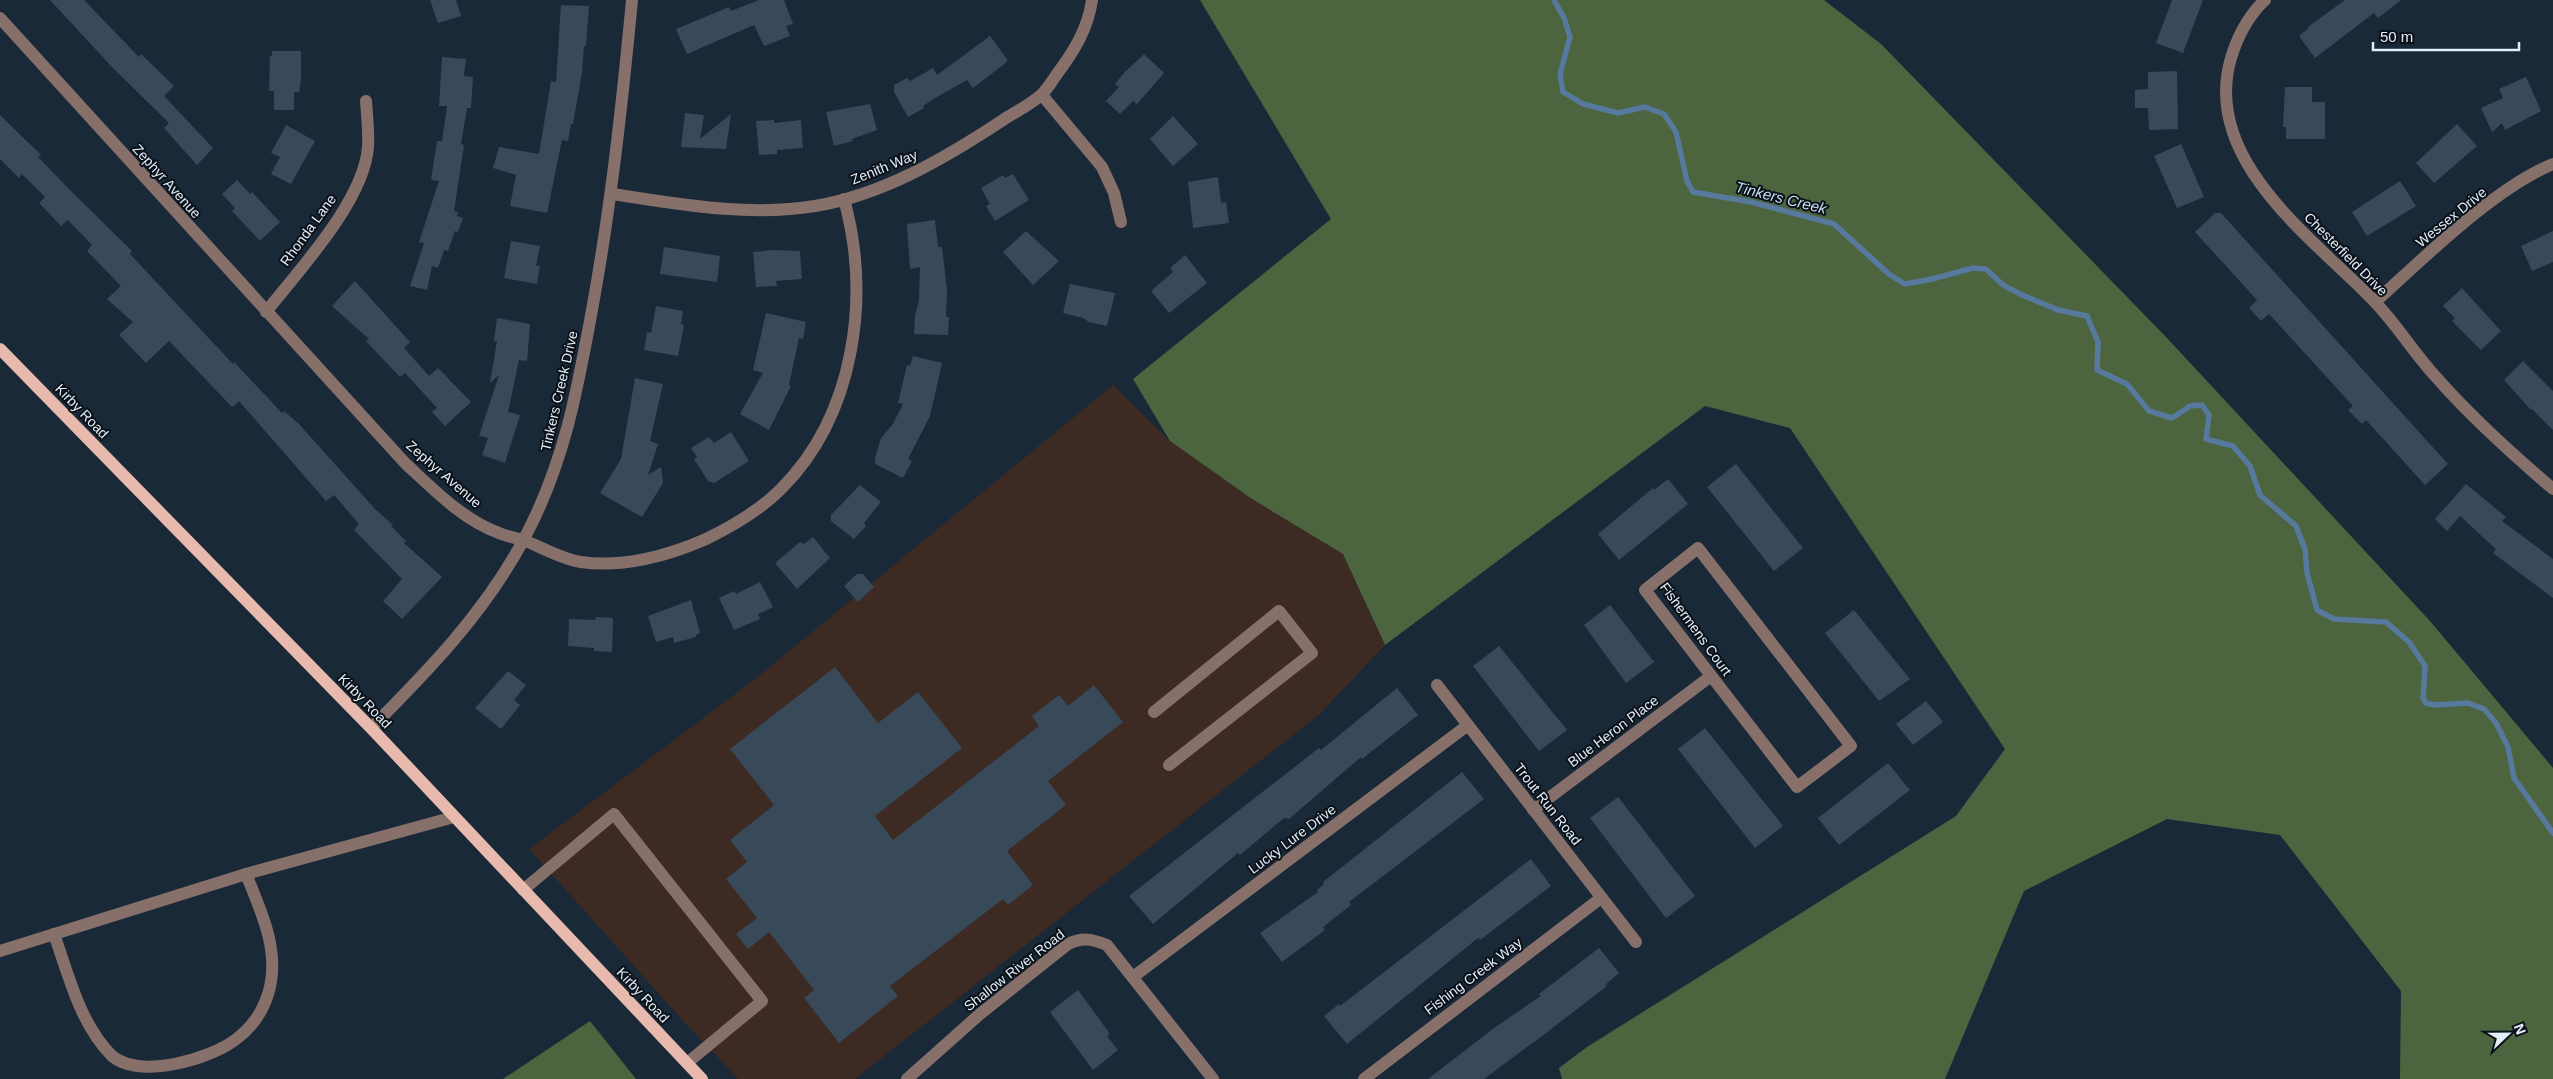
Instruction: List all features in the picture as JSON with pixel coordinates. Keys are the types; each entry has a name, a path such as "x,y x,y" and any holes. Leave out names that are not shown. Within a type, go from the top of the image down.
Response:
{"main road":[{"name":"Kirby Road","path":"0,349 371,728 702,1079"}],"street":[{"name":"Tinkers Creek Drive","path":"371,728 464,631 524,541 556,472 568,431 585,350 612,194 623,106 632,0"},
{"name":"Zenith Way","path":"612,194 695,206 751,210 815,206 844,199 899,178 951,153 1042,95 1082,35 1088,23 1092,0"},
{"name":"Chesterfield Drive","path":"2265,0 2243,27 2229,66 2225,87 2236,138 2251,171 2292,221 2375,302 2435,377 2501,445 2553,489"},
{"name":"Zephyr Avenue","path":"0,18 266,312 399,456 430,486 475,521 498,533 580,562 606,563 646,559 691,546 750,514 781,489 796,472 824,428 841,388 852,351 856,313 855,252 844,199"},
{"path":"1042,95 1102,167 1114,194 1121,222"},
{"name":"Rhonda Lane","path":"266,312 328,234 352,195 368,148 366,101"},
{"name":"Wessex Drive","path":"2375,302 2480,211 2520,182 2553,164"},
{"name":"Fishermens Court","path":"1698,548 1851,746 1798,787 1711,676 1645,590 1698,548"},
{"path":"1154,712 1279,611 1312,652 1169,765"},
{"name":"Blue Heron Place","path":"1533,810 1711,676"},
{"name":"Trout Run Road","path":"1437,685 1636,942"},
{"name":"Lucky Lure Drive","path":"1134,977 1468,725"},
{"path":"523,890 614,814 762,1001 687,1063"},
{"path":"0,951 246,874 454,816"},
{"path":"54,934 77,1002 95,1034 112,1056 125,1066 147,1069 182,1064 235,1040 252,1024 264,1005 272,967 270,948 267,929 246,874"},
{"name":"Fishing Creek Way","path":"1364,1079 1601,898"},
{"name":"Shallow River Road","path":"908,1079 980,1014 1068,944 1081,938 1107,945 1213,1079"}],"shaded area":[{"path":"1113,385 1170,441 1252,499 1343,554 1385,645 1320,714 855,1079 738,1079 685,1023 529,849 755,679"}],"green space":[{"path":"1200,0 1824,0 1881,44 2166,337 2430,621 2553,768 2553,1079 2400,1079 2401,991 2280,835 2167,819 2024,891 1945,1079 1562,1079 1559,1068 1587,1047 1956,816 2005,749 1790,428 1705,406 1385,645 1343,554 1252,499 1170,441 1133,379 1331,219"},
{"path":"590,1021 636,1079 503,1079"}],"building":[{"path":"50,0 84,0 139,57 141,54 174,86 164,96 213,148 197,165 164,128 169,123 111,66"},
{"path":"430,0 456,0 461,16 438,23"},
{"path":"759,0 784,0 793,24 786,26 790,36 764,46 754,25 687,54 676,29 729,7 731,11"},
{"path":"2172,0 2203,0 2183,53 2156,43"},
{"path":"2345,0 2401,0 2378,18 2374,13 2315,58 2299,36 2308,27"},
{"path":"561,5 589,6 586,46 584,46 582,73 573,124 571,124 568,141 562,140 547,213 510,206 516,175 493,168 499,147 539,154 551,81 556,82"},
{"path":"990,36 1007,59 1007,62 973,88 967,80 935,98 923,106 924,108 908,117 894,92 894,85 907,78 910,81 933,68 937,75"},
{"path":"272,51 301,51 301,79 299,92 294,92 294,110 274,110 274,91 269,91 270,56 272,56"},
{"path":"1144,54 1164,73 1137,104 1133,101 1120,114 1106,101 1119,87 1115,84"},
{"path":"442,57 466,59 464,76 473,77 471,108 467,108 461,144 464,145 454,211 458,212 457,216 463,218 458,232 455,231 448,251 444,250 438,268 432,266 427,290 410,286 424,243 419,242 439,181 431,180 437,141 442,141 447,106 439,106"},
{"path":"2177,71 2178,129 2149,130 2148,108 2135,108 2135,90 2148,89 2148,72"},
{"path":"2526,77 2541,111 2505,130 2502,123 2492,132 2481,108 2503,98 2499,89"},
{"path":"2285,87 2312,87 2312,102 2325,102 2325,139 2286,139 2286,127 2283,127"},
{"path":"870,104 877,130 852,139 853,141 834,146 826,112"},
{"path":"685,113 704,115 700,139 731,114 726,149 681,147"},
{"path":"0,115 41,155 38,157 70,190 132,251 130,254 233,364 234,362 282,413 284,411 299,424 375,509 393,525 391,526 406,541 404,543 442,577 402,619 383,601 402,579 354,530 359,524 334,495 326,501 239,401 232,407 169,341 146,363 119,335 133,322 107,299 121,286 87,251 92,245 68,220 61,226 39,203 45,197 22,174 19,178 0,159"},
{"path":"1173,116 1198,144 1173,166 1150,139"},
{"path":"774,120 774,123 801,120 803,148 777,150 777,154 759,155 756,121"},
{"path":"2457,124 2477,146 2434,183 2416,163"},
{"path":"286,125 315,141 291,184 271,174 280,157 271,153"},
{"path":"2181,144 2204,197 2177,208 2154,156"},
{"path":"1013,174 1029,200 995,221 986,206 990,204 981,188 1003,175 1005,178"},
{"path":"1218,177 1221,203 1226,202 1229,223 1193,228 1188,182"},
{"path":"237,180 250,194 252,192 280,222 260,241 232,211 235,208 222,194"},
{"path":"2400,181 2416,206 2367,236 2352,212"},
{"path":"2215,213 2221,213 2448,464 2425,485 2366,420 2362,424 2348,410 2353,406 2269,314 2261,321 2249,308 2257,300 2195,232"},
{"path":"935,220 938,247 942,247 947,290 946,317 949,317 948,335 914,334 915,315 919,301 920,267 910,269 907,224"},
{"path":"1026,231 1059,261 1033,285 1003,252"},
{"path":"2553,231 2553,262 2532,271 2521,246"},
{"path":"511,241 540,246 536,266 540,266 537,284 504,278"},
{"path":"664,247 720,256 717,282 660,274"},
{"path":"773,250 800,251 802,279 776,281 777,286 756,287 753,252"},
{"path":"1185,255 1207,283 1169,313 1151,291 1173,272 1170,268"},
{"path":"355,281 410,342 404,348 429,376 438,368 471,402 445,426 432,412 437,408 405,373 400,377 366,341 369,339 332,306"},
{"path":"1070,284 1115,293 1107,326 1063,313"},
{"path":"2462,288 2501,331 2481,350 2452,321 2455,318 2443,306"},
{"path":"656,306 683,311 681,324 684,325 678,356 644,350 647,332 651,333"},
{"path":"766,313 806,322 803,339 799,338 789,385 791,386 769,430 740,414 763,373 753,370"},
{"path":"497,318 530,324 527,361 519,360 508,412 520,415 505,463 482,455 488,438 479,436 499,375 490,383 497,341 494,341"},
{"path":"913,356 942,363 930,416 908,459 912,461 903,478 875,464 875,458 881,438 893,424 903,404 898,403 907,365 910,366"},
{"path":"2523,361 2553,391 2553,430 2531,410 2504,380"},
{"path":"635,378 663,384 650,441 658,444 648,475 661,467 663,483 642,517 600,493 621,459"},
{"path":"731,432 749,461 714,483 708,481 694,459 697,457 691,448 709,437 714,443"},
{"path":"1736,464 1803,548 1774,571 1707,487"},
{"path":"1668,479 1688,504 1619,560 1598,534 1653,488 1654,490"},
{"path":"2466,484 2506,517 2502,521 2553,559 2553,598 2493,553 2496,549 2460,516 2447,531 2435,519"},
{"path":"860,485 881,502 864,523 866,526 854,539 831,521 831,515"},
{"path":"813,537 830,558 797,589 775,563 800,542 804,544"},
{"path":"857,574 863,574 874,587 858,602 844,586"},
{"path":"760,582 773,607 758,614 760,619 734,630 719,598 734,591 736,594"},
{"path":"691,600 700,633 696,637 674,643 673,637 656,642 648,616"},
{"path":"1610,605 1654,662 1626,683 1584,625"},
{"path":"1854,610 1910,679 1879,701 1825,633"},
{"path":"596,617 613,618 612,652 594,651 594,648 568,646 569,619 595,620"},
{"path":"1499,646 1567,730 1539,751 1473,666"},
{"path":"835,667 878,723 918,692 962,748 875,816 893,840 1039,726 1032,716 1059,695 1068,706 1094,685 1123,722 1048,781 1066,805 1007,851 1033,885 1008,905 1003,899 890,986 898,996 839,1043 804,998 814,990 769,932 748,949 736,934 757,918 726,879 747,862 730,840 774,805 730,749"},
{"path":"508,671 526,685 514,700 520,705 501,729 475,708"},
{"path":"1397,688 1418,715 1362,759 1361,757 1289,819 1284,818 1240,855 1238,853 1153,924 1129,896 1319,748 1321,750"},
{"path":"1926,701 1943,722 1913,745 1896,724"},
{"path":"1705,728 1783,826 1755,848 1678,749"},
{"path":"1888,763 1910,790 1839,845 1818,818"},
{"path":"1462,772 1484,799 1349,902 1351,905 1323,927 1325,930 1282,962 1260,933 1318,892 1317,890 1324,884 1323,882"},
{"path":"1618,797 1695,896 1666,918 1590,818"},
{"path":"1531,859 1551,886 1480,940 1478,938 1347,1044 1324,1016 1339,1004 1340,1006"},
{"path":"1599,948 1619,973 1605,985 1607,986 1546,1033 1484,1079 1428,1079 1494,1028 1541,996 1539,994"},
{"path":"1078,990 1110,1034 1107,1036 1118,1050 1093,1070 1050,1012"}],"waterway":[{"name":"Tinkers Creek","path":"1554,0 1564,18 1570,37 1560,74 1563,92 1583,104 1618,113 1645,107 1664,114 1676,132 1687,181 1693,192 1751,202 1834,224 1890,275 1905,284 1973,268 1986,269 2003,285 2020,294 2058,310 2087,316 2098,342 2097,370 2127,384 2149,411 2172,418 2190,406 2202,405 2209,415 2206,439 2233,446 2250,466 2260,495 2296,526 2305,549 2307,573 2317,610 2334,619 2386,622 2409,642 2425,666 2423,698 2426,703 2434,705 2468,703 2484,709 2496,723 2508,747 2514,778 2553,833"}]}
